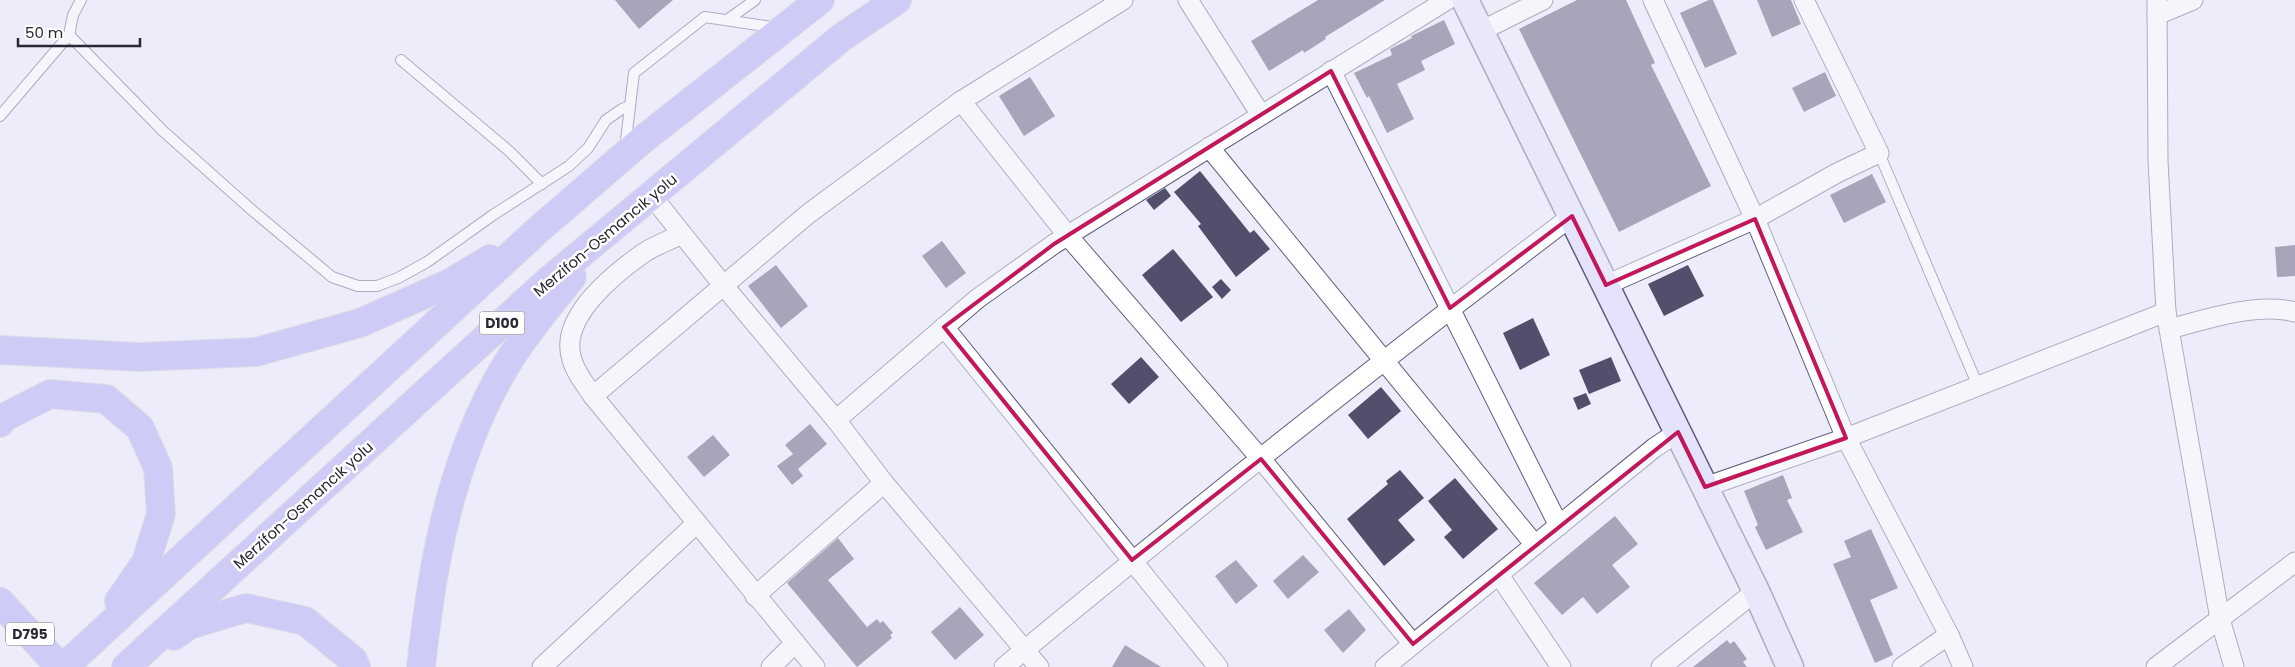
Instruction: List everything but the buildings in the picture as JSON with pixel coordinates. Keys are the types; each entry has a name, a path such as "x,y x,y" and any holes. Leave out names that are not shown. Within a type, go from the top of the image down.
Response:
{"highway":[{"name":"D100","path":"56,661 89,643 538,230 625,155 820,0"},
{"name":"Merzifon-Osmancık yolu","path":"128,667 548,281 842,37 897,0"},
{"path":"421,667 427,607 438,548 449,502 478,419 502,372 530,330 612,228"},
{"path":"0,350 139,357 256,352 360,323 450,283 538,230"},
{"path":"0,423 3,418 50,394 106,399 140,428 158,468 161,514 146,562 89,643"},
{"path":"0,584 56,661"},
{"name":"D795","path":"0,602 56,661"},
{"path":"128,667 190,625 246,608 305,621 353,660 356,667"}],"street":[{"path":"593,396 808,214 961,101 1123,0"},
{"path":"1188,0 1261,116"},
{"path":"836,420 977,299 1068,236 1447,0"},
{"path":"1465,0 1756,591 1790,667"},
{"path":"1481,31 1543,0"},
{"path":"1653,0 1755,219 1846,438 1949,635 1962,667"},
{"path":"1606,285 1755,219 1836,174 1879,153 1804,0"},
{"path":"2193,0 2157,8 2158,161 2168,320 2220,619 2234,667"},
{"path":"1331,71 1559,526"},
{"path":"961,101 1068,236 1261,459 1413,644"},
{"path":"1209,147 1535,545"},
{"path":"651,195 723,285 836,420 884,483 1039,667"},
{"path":"1004,667 1132,560 1383,360 1572,216"},
{"path":"682,234 646,252 598,292 582,310 572,332 570,356 580,377 593,396 814,667"},
{"path":"1705,488 1846,438 1978,386 2168,320 2268,310 2295,312"},
{"path":"944,327 1218,667"},
{"path":"1385,667 1654,448 1678,432"},
{"path":"755,596 884,483"},
{"path":"542,667 696,523"},
{"path":"2156,667 2295,562"},
{"path":"1499,575 1560,667"},
{"path":"1660,667 1756,591"},
{"path":"1902,667 1949,635"},
{"path":"771,667 795,643"}],"lane":[{"path":"0,116 69,35 73,15 81,0"},
{"path":"727,20 756,0"},
{"path":"625,155 634,73 705,17 782,29"},
{"path":"69,35 177,143 324,271 349,285 377,286 413,270 579,158 606,120 630,106"},
{"path":"401,60 509,150 542,184"},
{"path":"1879,153 1978,386"}],"highlighted area":[{"path":"1331,71 1450,308 1572,216 1606,285 1755,219 1846,438 1705,487 1678,432 1413,644 1261,459 1132,560 944,327 1054,244"}]}
